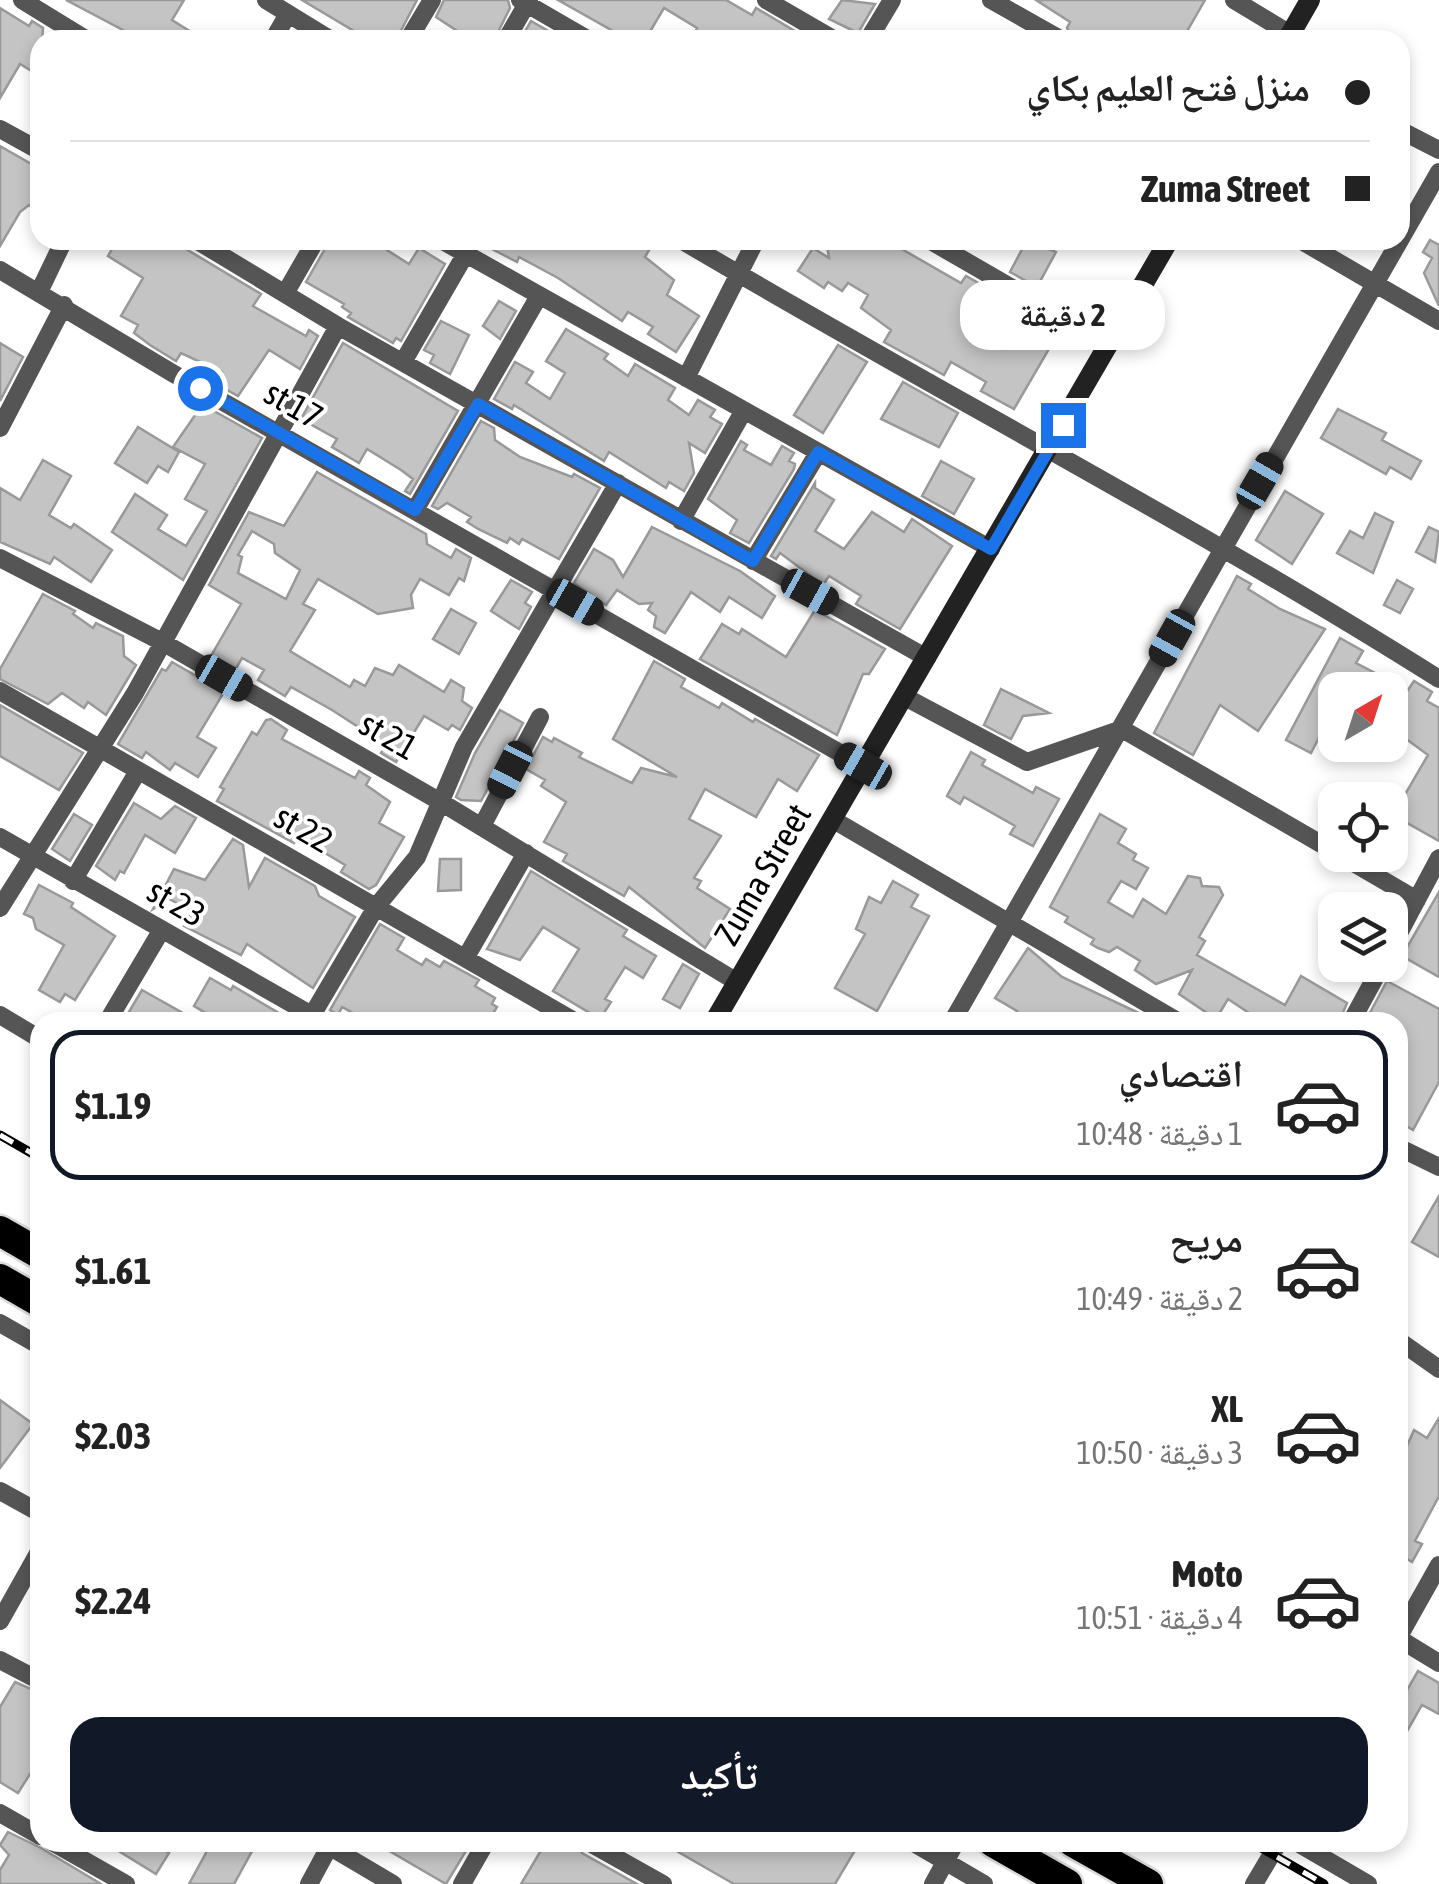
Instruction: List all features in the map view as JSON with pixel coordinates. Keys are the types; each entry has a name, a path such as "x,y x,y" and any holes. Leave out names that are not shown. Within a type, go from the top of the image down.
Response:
{"highway":[{"path":"0,1231 30,1248"},
{"path":"0,1279 30,1296"},
{"path":"1010,1852 1066,1884"},
{"path":"1091,1852 1148,1884"}],"street":[{"path":"22,0 71,30"},
{"path":"266,0 314,30"},
{"path":"414,30 432,0"},
{"path":"766,0 818,30"},
{"path":"874,30 892,0"},
{"path":"990,0 1044,30"},
{"path":"1234,0 1278,30"},
{"path":"1292,30 1310,0"},
{"path":"511,30 526,1 573,30"},
{"path":"279,30 288,14"},
{"path":"0,129 30,146"},
{"path":"1410,135 1439,150"},
{"path":"1410,223 1439,172"},
{"path":"39,292 59,250"},
{"path":"213,250 338,326 927,658"},
{"path":"286,292 310,250"},
{"path":"458,250 991,549"},
{"path":"698,250 1048,452 1222,547 1439,679"},
{"path":"686,378 751,250"},
{"path":"946,250 1109,344"},
{"name":"Zuma Street","path":"720,1012 1163,250"},
{"path":"1317,250 1439,322"},
{"path":"958,1012 1394,250"},
{"path":"403,362 465,254"},
{"name":"st 17","path":"0,270 278,434 863,766"},
{"path":"415,510 539,296"},
{"path":"0,428 64,305"},
{"path":"0,908 164,642 338,326"},
{"path":"682,521 743,412"},
{"path":"753,561 818,452"},
{"path":"319,1012 376,907 417,856 464,746 618,484"},
{"name":"st 21","path":"0,558 164,642 482,826 737,982"},
{"name":"st 22","path":"0,691 559,1012"},
{"path":"905,696 1026,762 1122,729 1318,842"},
{"path":"482,826 540,717"},
{"path":"74,881 138,772"},
{"path":"832,819 1162,1012"},
{"name":"st 23","path":"0,836 301,1012"},
{"path":"466,957 526,853"},
{"path":"1408,917 1439,858"},
{"path":"1370,872 1417,900"},
{"path":"114,1012 160,930"},
{"path":"1356,1012 1373,982"},
{"path":"0,1016 30,1032"},
{"path":"1408,1152 1439,1166"},
{"path":"0,1324 30,1340"},
{"path":"1408,1347 1439,1368"},
{"path":"0,1491 30,1508"},
{"path":"1408,1620 1439,1565"},
{"path":"0,1622 30,1568"},
{"path":"1408,1644 1439,1663"},
{"path":"0,1660 30,1676"},
{"path":"0,1813 30,1830"},
{"path":"70,1852 126,1884"},
{"path":"308,1884 323,1852"},
{"path":"338,1852 392,1884"},
{"path":"462,1884 480,1852"},
{"path":"606,1852 663,1884"},
{"path":"929,1852 984,1884"},
{"path":"933,1884 951,1852"},
{"path":"1254,1884 1273,1852"},
{"path":"1313,1852 1368,1884"}],"building":[{"path":"66,0 184,0 172,20 188,30 123,30"},
{"path":"302,0 417,0 401,30 352,30"},
{"path":"444,0 508,0 510,8 499,30 456,30 436,17"},
{"path":"558,0 726,0 752,15 756,8 793,30 696,30 664,8 651,30 611,30"},
{"path":"842,0 875,4 860,30 829,19"},
{"path":"1036,0 1205,0 1188,30 1068,30 1070,22"},
{"path":"0,8 29,26 32,21 43,28 30,30 30,70 20,64 0,98"},
{"path":"531,21 547,30 526,30"},
{"path":"0,146 30,163 30,206 20,212 0,246"},
{"path":"1430,240 1439,245 1439,306 1424,273 1432,258 1423,252"},
{"path":"111,250 188,250 261,294 253,306 306,336 309,330 318,336 300,369 269,350 238,396 218,385 222,372 181,353 176,361 134,333 138,325 121,316 143,278 108,256"},
{"path":"324,250 387,250 409,264 418,250 422,250 445,264 401,341 396,338 393,343 348,317 351,313 342,307 344,304 306,282"},
{"path":"494,250 649,250 645,257 674,280 667,295 699,316 676,352 648,334 653,327 628,312 622,321 558,278 519,257 517,262"},
{"path":"812,250 829,258 828,250 903,250 961,283 966,276 994,292 971,329 1005,349 1030,313 1060,330 1014,409 981,391 986,382 951,362 944,375 884,342 891,330 861,308 868,295 848,283 842,291 828,282 824,288 798,271"},
{"path":"1022,250 1056,252 1037,287 1010,272"},
{"path":"499,301 516,311 500,339 483,326"},
{"path":"441,321 469,335 450,374 430,363 434,355 424,350"},
{"path":"566,329 608,354 604,359 628,376 635,364 675,388 668,400 689,415 698,400 715,410 710,417 722,424 705,453 689,443 694,473 684,491 669,482 666,488 609,452 604,461 514,405 512,409 494,399 515,362 533,372 526,383 550,399 565,373 546,361"},
{"path":"0,343 23,357 0,401"},
{"path":"343,343 458,411 410,494 405,491 413,479 401,470 367,449 359,463 332,447 337,439 301,419"},
{"path":"838,345 867,362 823,433 794,415"},
{"path":"903,382 958,413 939,447 881,419"},
{"path":"198,402 262,438 183,580 112,532 135,494 167,515 158,529 186,546 207,511 185,499 205,464 173,447 198,411 194,409"},
{"path":"1338,409 1386,433 1382,440 1421,461 1411,479 1390,467 1386,474 1321,438"},
{"path":"481,421 494,428 495,440 520,457 572,477 574,474 600,488 559,559 522,539 519,544 510,538 507,543 478,529 467,522 471,517 447,503 438,509 432,506"},
{"path":"138,427 179,452 168,472 158,466 147,483 115,463"},
{"path":"741,441 747,445 744,450 771,465 782,446 794,453 789,461 795,464 749,543 730,533 737,520 708,499"},
{"path":"43,460 71,476 49,515 71,528 74,524 112,550 91,582 54,557 50,564 0,542 0,488 20,500"},
{"path":"941,461 974,479 954,514 922,496"},
{"path":"317,472 426,534 427,544 451,558 456,549 471,558 464,581 459,578 449,595 420,579 411,595 413,608 378,614 318,579 303,604 315,610 290,651 350,687 354,680 365,686 375,668 393,675 399,665 444,692 451,680 464,688 462,701 472,708 460,730 452,725 448,730 424,716 396,762 381,753 386,745 332,710 291,687 285,696 258,680 264,670 242,658 235,670 211,656 241,604 209,585 249,512 284,526","holes":["252,531 274,544 275,553 300,570 286,599 238,573 242,557 238,555"]},
{"path":"815,483 815,488 834,500 815,531 844,549 872,512 904,532 912,519 952,546 900,629 856,604 861,596 829,576 823,585 780,553 776,559 771,556"},
{"path":"1285,491 1323,514 1292,564 1256,540"},
{"path":"1375,513 1393,522 1373,573 1337,553 1350,531 1363,538"},
{"path":"652,527 740,571 775,596 762,618 729,597 720,612 691,592 665,633 654,627 656,616 648,610 652,603 639,604 617,590 606,605 574,583 594,549 613,560 623,577"},
{"path":"1429,527 1439,532 1435,562 1416,552"},
{"path":"1237,576 1251,584 1248,589 1280,609 1325,629 1258,731 1220,705 1193,755 1154,733"},
{"path":"511,580 532,592 525,603 531,607 519,629 491,611"},
{"path":"1397,580 1413,589 1400,613 1384,605"},
{"path":"43,594 75,611 73,614 93,628 96,623 123,636 124,656 136,665 106,715 88,702 84,708 62,693 48,704 0,679 0,669"},
{"path":"451,609 476,623 459,654 433,639"},
{"path":"815,610 885,649 869,674 863,674 837,735 700,659 722,624 739,634 742,629 786,657"},
{"path":"1340,638 1363,651 1356,663 1373,672 1322,672"},
{"path":"654,661 685,679 681,687 719,708 722,703 753,722 755,719 819,755 797,791 778,779 756,817 705,789 689,819 721,836 694,878 701,881 697,888 730,909 705,948 629,887 624,896 563,861 567,854 544,842 566,802 541,786 545,780 526,769 543,737 552,742 554,738 582,753 579,757 632,783 641,768 677,777 613,739"},
{"path":"172,662 224,692 197,737 216,748 198,777 175,763 170,770 146,752 142,758 118,744 162,669 166,671"},
{"path":"1318,680 1318,739 1311,753 1286,740"},
{"path":"1414,681 1432,692 1427,701 1439,708 1439,841 1408,823 1408,789 1428,755 1408,740 1408,690"},
{"path":"1001,689 1049,713 1023,716 1011,739 984,725"},
{"path":"0,705 83,753 59,790 0,756"},
{"path":"500,710 523,723 481,801 461,800 456,797 475,753"},
{"path":"271,719 287,730 282,739 355,778 359,771 370,778 366,785 390,802 379,823 404,837 376,885 369,889 341,872 345,865 298,837 294,843 217,801 224,789 220,787 252,732 257,735 266,720"},
{"path":"971,752 985,760 982,765 1033,793 1036,787 1059,799 1033,846 1010,834 1015,826 964,797 960,804 947,796"},
{"path":"134,803 161,819 175,806 196,818 175,853 145,835 124,873 120,871 115,880 96,866"},
{"path":"74,814 92,825 70,861 52,849"},
{"path":"1100,814 1126,829 1118,843 1136,854 1133,860 1148,868 1136,889 1121,881 1108,902 1133,917 1143,899 1166,914 1188,876 1200,878 1202,886 1219,887 1223,895 1199,937 1205,941 1197,955 1285,1005 1301,976 1347,1003 1343,1012 1248,1012 1228,999 1220,1012 1206,1012 1179,994 1192,970 1156,984 1135,970 1140,961 1117,947 1109,952 1091,944 1094,939 1065,922 1068,917 1050,907"},
{"path":"233,839 243,845 249,887 265,858 315,886 319,896 355,917 313,988 247,944 241,955 184,926 192,911 169,899 153,909 174,869 205,880"},
{"path":"440,859 461,859 461,890 438,891"},
{"path":"531,871 627,930 623,936 656,956 643,978 625,967 605,999 611,1002 605,1012 588,1012 553,991 579,949 543,927 520,960 487,949"},
{"path":"893,881 918,895 911,907 929,916 877,1011 835,988 865,934 856,929 869,897 881,903"},
{"path":"39,885 73,903 71,907 115,936 75,1000 65,994 60,1002 39,990 64,945 36,929 33,918 24,914"},
{"path":"1439,892 1439,977 1408,959 1408,946"},
{"path":"380,924 404,938 397,950 422,965 426,959 440,967 444,961 479,980 475,986 495,998 492,1004 497,1007 494,1012 351,1012 342,1007 340,1012 330,1010"},
{"path":"1028,948 1062,977 1137,1012 1016,1012 995,998"},
{"path":"683,964 699,974 680,1008 663,999"},
{"path":"210,978 231,990 233,986 277,1012 204,1012 194,1006"},
{"path":"1386,982 1439,1009 1439,1082 1413,1130 1408,1127 1408,1012 1370,1012"},
{"path":"142,990 181,1012 129,1012"},
{"path":"1439,1196 1439,1257 1412,1242"},
{"path":"0,1400 30,1422 30,1428 0,1468"},
{"path":"1439,1418 1439,1496 1415,1541 1422,1544 1412,1562 1408,1559 1408,1444 1414,1430 1427,1438"},
{"path":"1418,1671 1439,1683 1439,1714 1422,1705 1408,1730 1408,1688"},
{"path":"15,1682 30,1689 30,1774 18,1793 0,1782 0,1707"},
{"path":"8,1832 30,1843 30,1852 48,1852 101,1884 0,1884 0,1870 9,1855 0,1845"},
{"path":"120,1852 169,1853 156,1874"},
{"path":"207,1852 252,1852 234,1884 189,1884"},
{"path":"391,1852 465,1852 446,1884"},
{"path":"540,1852 581,1852 637,1884 521,1884"},
{"path":"678,1852 854,1852 835,1884 734,1884"}],"railway":[{"path":"0,1135 30,1152"},
{"path":"1268,1852 1324,1884"}],"route":[{"path":"200,388 415,510 478,404 753,561 818,452 991,549 1063,425"}]}
